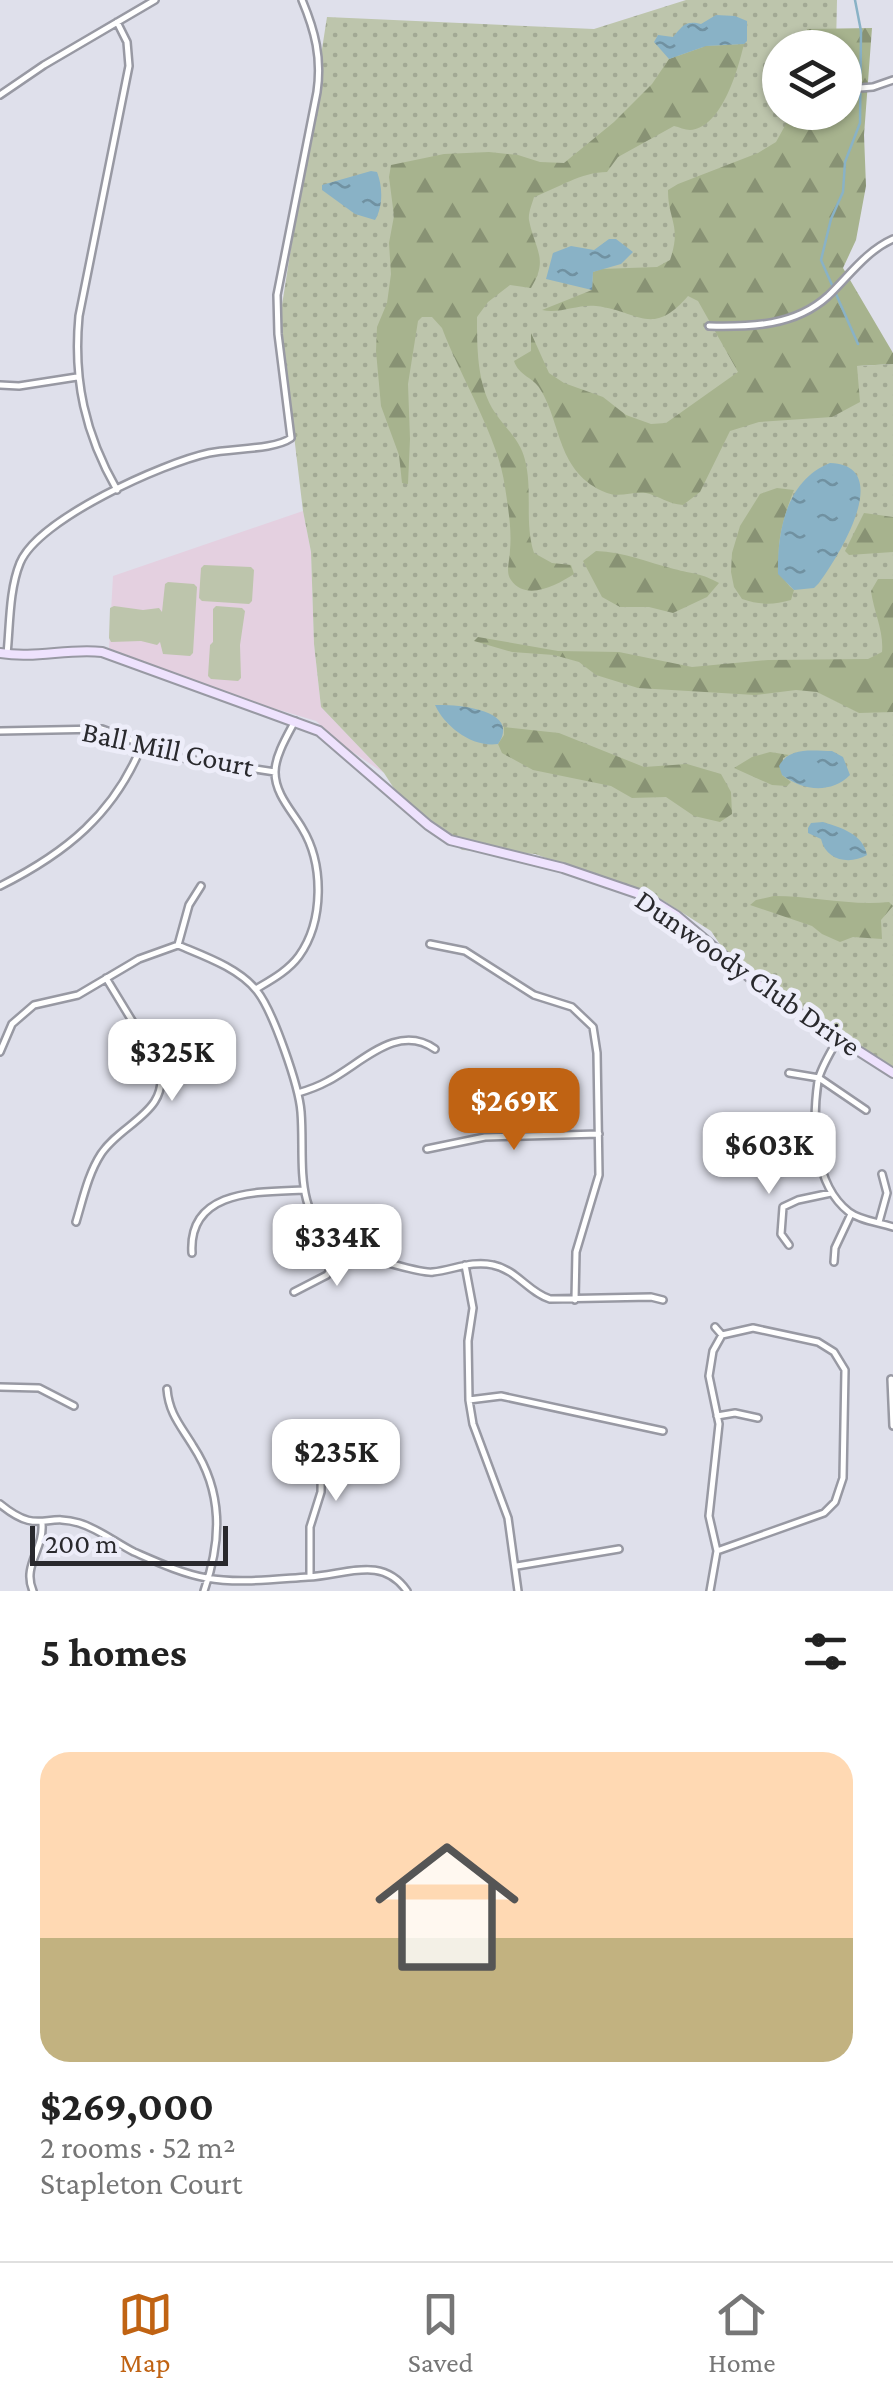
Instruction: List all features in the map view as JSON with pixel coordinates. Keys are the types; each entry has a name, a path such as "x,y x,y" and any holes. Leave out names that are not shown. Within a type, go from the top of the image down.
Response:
{"street":[{"path":"0,95 155,0"},
{"path":"4,653 15,578 27,550 48,529 155,470 191,457 291,438 278,334 278,296 320,61 302,0"},
{"path":"117,22 127,42 129,66 79,316 77,378 90,437 117,490"},
{"path":"862,88 893,80"},
{"path":"709,326 750,327 798,315 828,296 875,248 893,239"},
{"path":"0,385 77,378"},
{"name":"Dunwoody Club Drive","path":"4,653 28,656 102,652 295,721 334,742 450,840 620,885 662,905 768,993 893,1073"},
{"path":"256,989 300,955 316,910 317,866 311,845 286,808 275,772 295,721"},
{"name":"Ball Mill Court","path":"0,731 102,729 186,759 275,772"},
{"path":"0,886 46,862 94,821 122,788 142,745"},
{"path":"178,945 189,904 201,886"},
{"path":"430,944 464,951 518,986 572,1006 586,1018 596,1040 599,1175 576,1252 576,1300"},
{"path":"0,1052 4,1038 21,1014 34,1006 78,995 138,958 178,945 222,964 256,989 298,1093 302,1190 317,1224 342,1248 428,1273 465,1265 498,1266 511,1270 544,1298 664,1300"},
{"path":"76,1222 94,1167 118,1134 150,1112 162,1076 106,978"},
{"path":"838,1039 818,1078 816,1134 821,1168 831,1193 851,1214 893,1227"},
{"path":"298,1093 326,1083 395,1041 422,1041 436,1049"},
{"path":"789,1073 818,1078 866,1110"},
{"path":"426,1149 485,1137 599,1134"},
{"path":"786,1134 816,1134"},
{"path":"879,1222 887,1193 882,1174"},
{"path":"192,1253 198,1224 220,1201 244,1192 302,1190"},
{"path":"790,1246 781,1234 780,1215 784,1207 831,1193"},
{"path":"834,1262 835,1248 851,1214"},
{"path":"294,1292 327,1275 342,1248"},
{"path":"465,1265 473,1308 468,1341 469,1400 473,1424 508,1518 518,1591"},
{"path":"714,1327 722,1336"},
{"path":"710,1591 717,1552 709,1516 717,1416 709,1376 713,1351 722,1336 753,1328 818,1342 834,1352 845,1370 844,1478 835,1502 824,1513 717,1552"},
{"path":"891,1379 893,1426"},
{"path":"0,1387 39,1388 74,1406"},
{"path":"167,1389 176,1424 212,1480 218,1520 204,1591"},
{"path":"469,1400 501,1396 663,1431"},
{"path":"717,1416 758,1418"},
{"path":"310,1577 310,1526 322,1492 322,1432"},
{"path":"0,1504 24,1520 42,1524 65,1520 86,1526 133,1551 208,1579 310,1577 384,1570 396,1576 408,1591"},
{"path":"33,1591 28,1572 39,1548 42,1524"},
{"path":"516,1566 619,1550"}],"shaded area":[{"path":"303,511 311,552 321,707 384,773 345,747 316,721 191,683 109,648 113,576"}],"green space":[{"path":"686,0 837,0 836,30 762,30 762,130 828,130 738,373 893,364 893,1069 849,1047 806,1013 737,970 711,931 664,901 535,854 462,850 406,807 384,773 321,707 311,552 280,318 327,17 594,29"},
{"path":"872,28 864,135 866,186 856,240 843,268 893,353 893,364 857,366 860,402 832,417 759,422 730,431 700,492 683,505 646,493 607,493 578,473 540,389 514,361 531,351 531,333 549,373 564,383 603,397 626,415 651,424 666,423 738,372 698,301 688,296 675,309 654,319 596,306 542,310 592,290 593,272 657,267 670,260 675,231 668,190 678,184 758,153 776,142 783,130 862,130 862,30 807,29"},
{"path":"744,44 727,96 701,127 690,130 674,126 618,157 607,172 579,178 534,197 529,217 540,262 536,278 531,288 510,285 488,302 477,317 483,387 525,460 534,553 552,563 571,565 574,574 542,589 517,587 508,573 509,518 501,468 442,328 432,317 418,321 408,384 408,484 402,483 399,455 381,406 376,351 377,327 387,303 391,274 391,165 444,154 489,152 564,163 614,122 652,84 669,59 706,46"},
{"path":"777,488 794,490 779,543 781,569 794,590 791,600 772,603 742,599 731,572 740,526 760,494"},
{"path":"864,513 893,517 893,552 849,555 845,551"},
{"path":"596,551 702,575 719,583 707,597 673,613 649,607 620,607 602,597 583,561"},
{"path":"204,565 251,567 252,601 202,601 199,598"},
{"path":"878,579 893,579 893,712 859,713 817,692 796,690 755,695 638,688 596,675 579,662 554,655 512,652 474,641 478,637 558,651 619,652 692,667 768,660 868,659 882,652 871,591"},
{"path":"168,582 197,587 193,653 163,654 160,642 111,642 110,608 159,608 162,612"},
{"path":"216,606 245,611 238,681 208,676"},
{"path":"504,727 559,733 644,767 687,764 721,774 731,792 732,814 720,822 694,816 666,797 632,798 611,786 533,770 502,753 498,744"},
{"path":"770,752 789,755 783,758 782,775 791,782 787,786 772,785 734,768 752,757"},
{"path":"774,896 889,902 893,906 881,920 882,939 853,937 840,942 812,926 750,905"}],"water":[{"path":"716,15 747,21 747,41 706,46 669,59 654,42 658,35 673,37 684,25 701,24"},
{"path":"377,172 381,190 375,220 355,214 322,190 322,185"},
{"path":"609,239 616,239 633,252 621,264 593,272 592,290 546,279 553,253 571,246 594,250"},
{"path":"830,463 849,467 858,478 861,493 857,511 840,551 819,583 814,588 794,590 778,574 783,524 794,494 804,481"},
{"path":"435,705 470,708 494,716 503,732 498,744 479,743 461,734"},
{"path":"832,751 843,757 850,775 834,785 808,787 782,775 779,766 789,755"},
{"path":"823,822 856,837 867,855 846,860 833,856 821,839 808,833 811,823"}],"waterway":[{"path":"855,0 861,31 860,123 845,162 843,192 831,219 821,260 858,344"}]}
